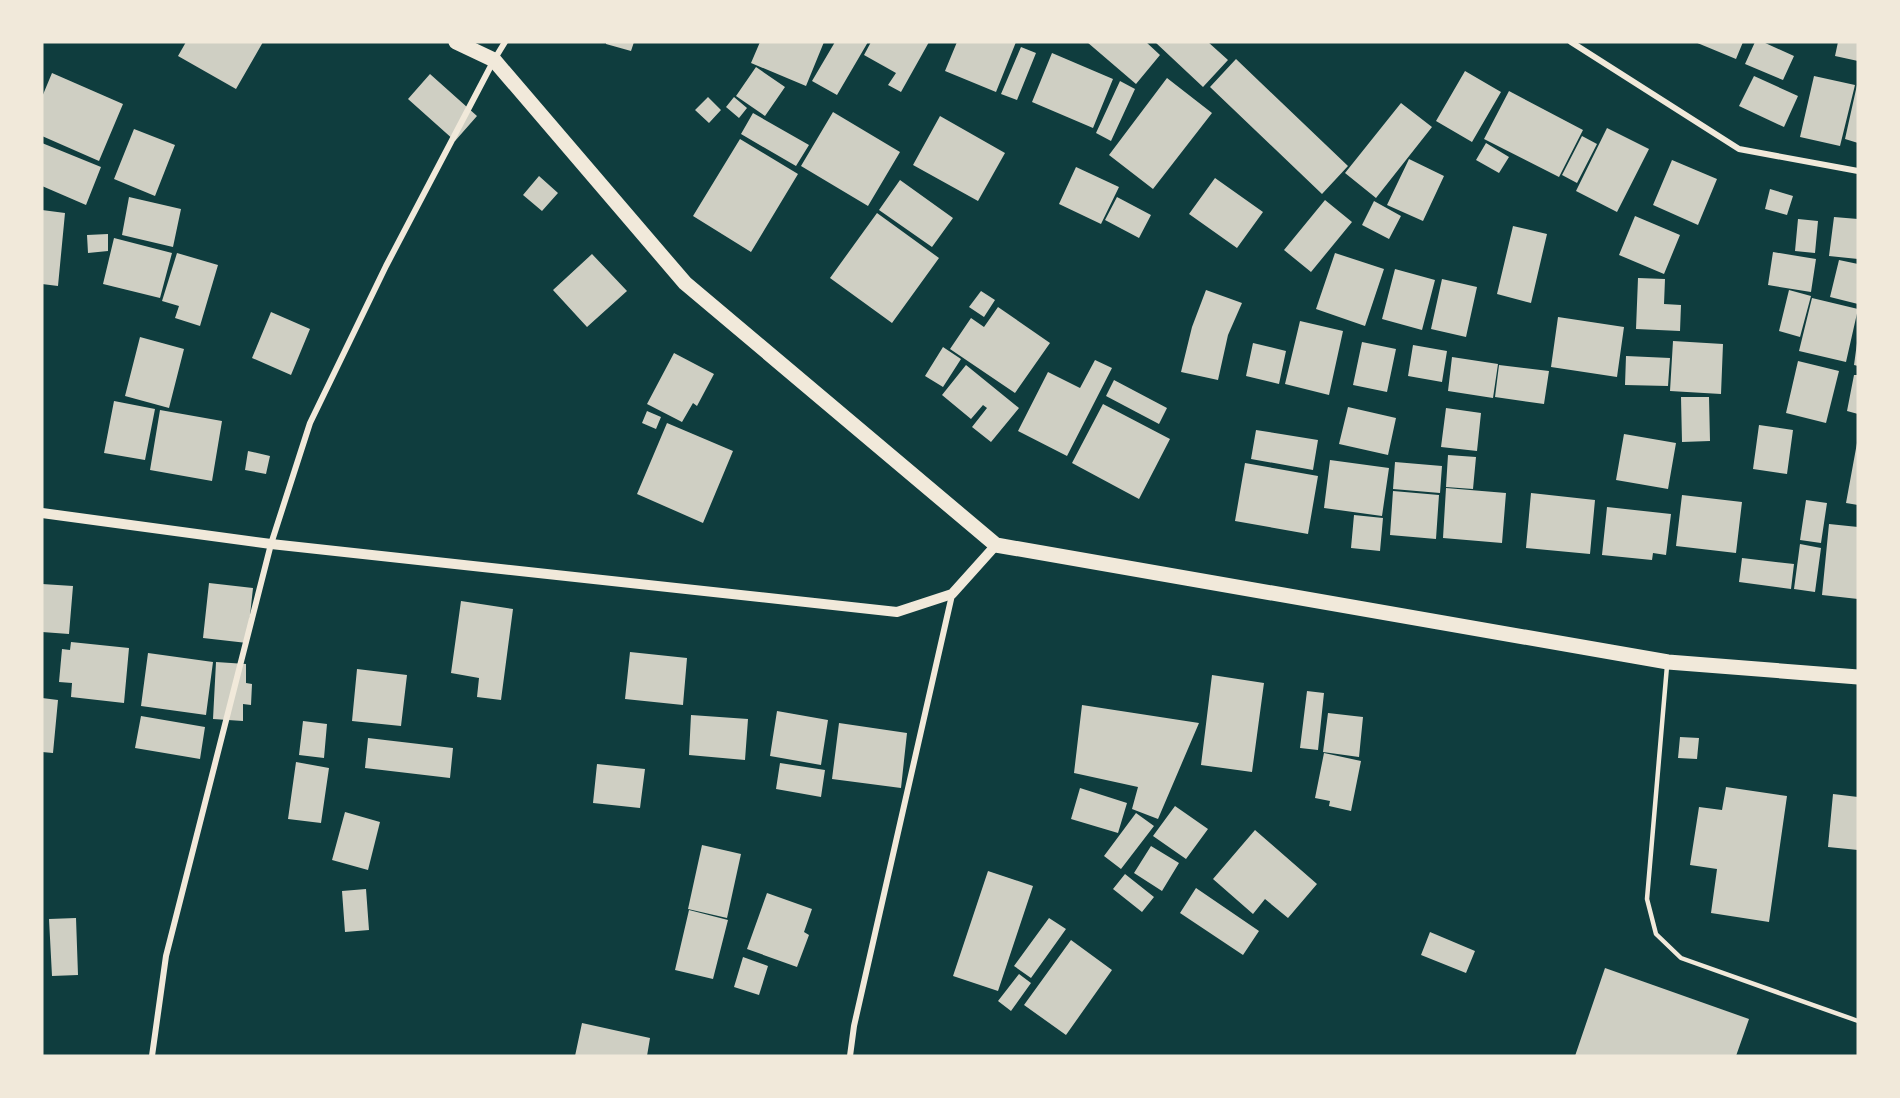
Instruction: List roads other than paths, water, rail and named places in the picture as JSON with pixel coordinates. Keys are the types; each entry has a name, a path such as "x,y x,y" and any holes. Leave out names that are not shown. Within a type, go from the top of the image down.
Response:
{"main road":[{"path":"456,42 494,60 685,283 996,545 1668,662 1858,677"}],"street":[{"path":"152,1056 166,956 271,544 310,423 386,266 505,42"},
{"path":"1571,42 1739,149 1858,171"},
{"path":"42,513 271,544 897,612 952,594"},
{"path":"850,1056 854,1026 952,594 996,545"}],"lane":[{"path":"1668,662 1647,898 1656,934 1681,958 1858,1021"}]}
